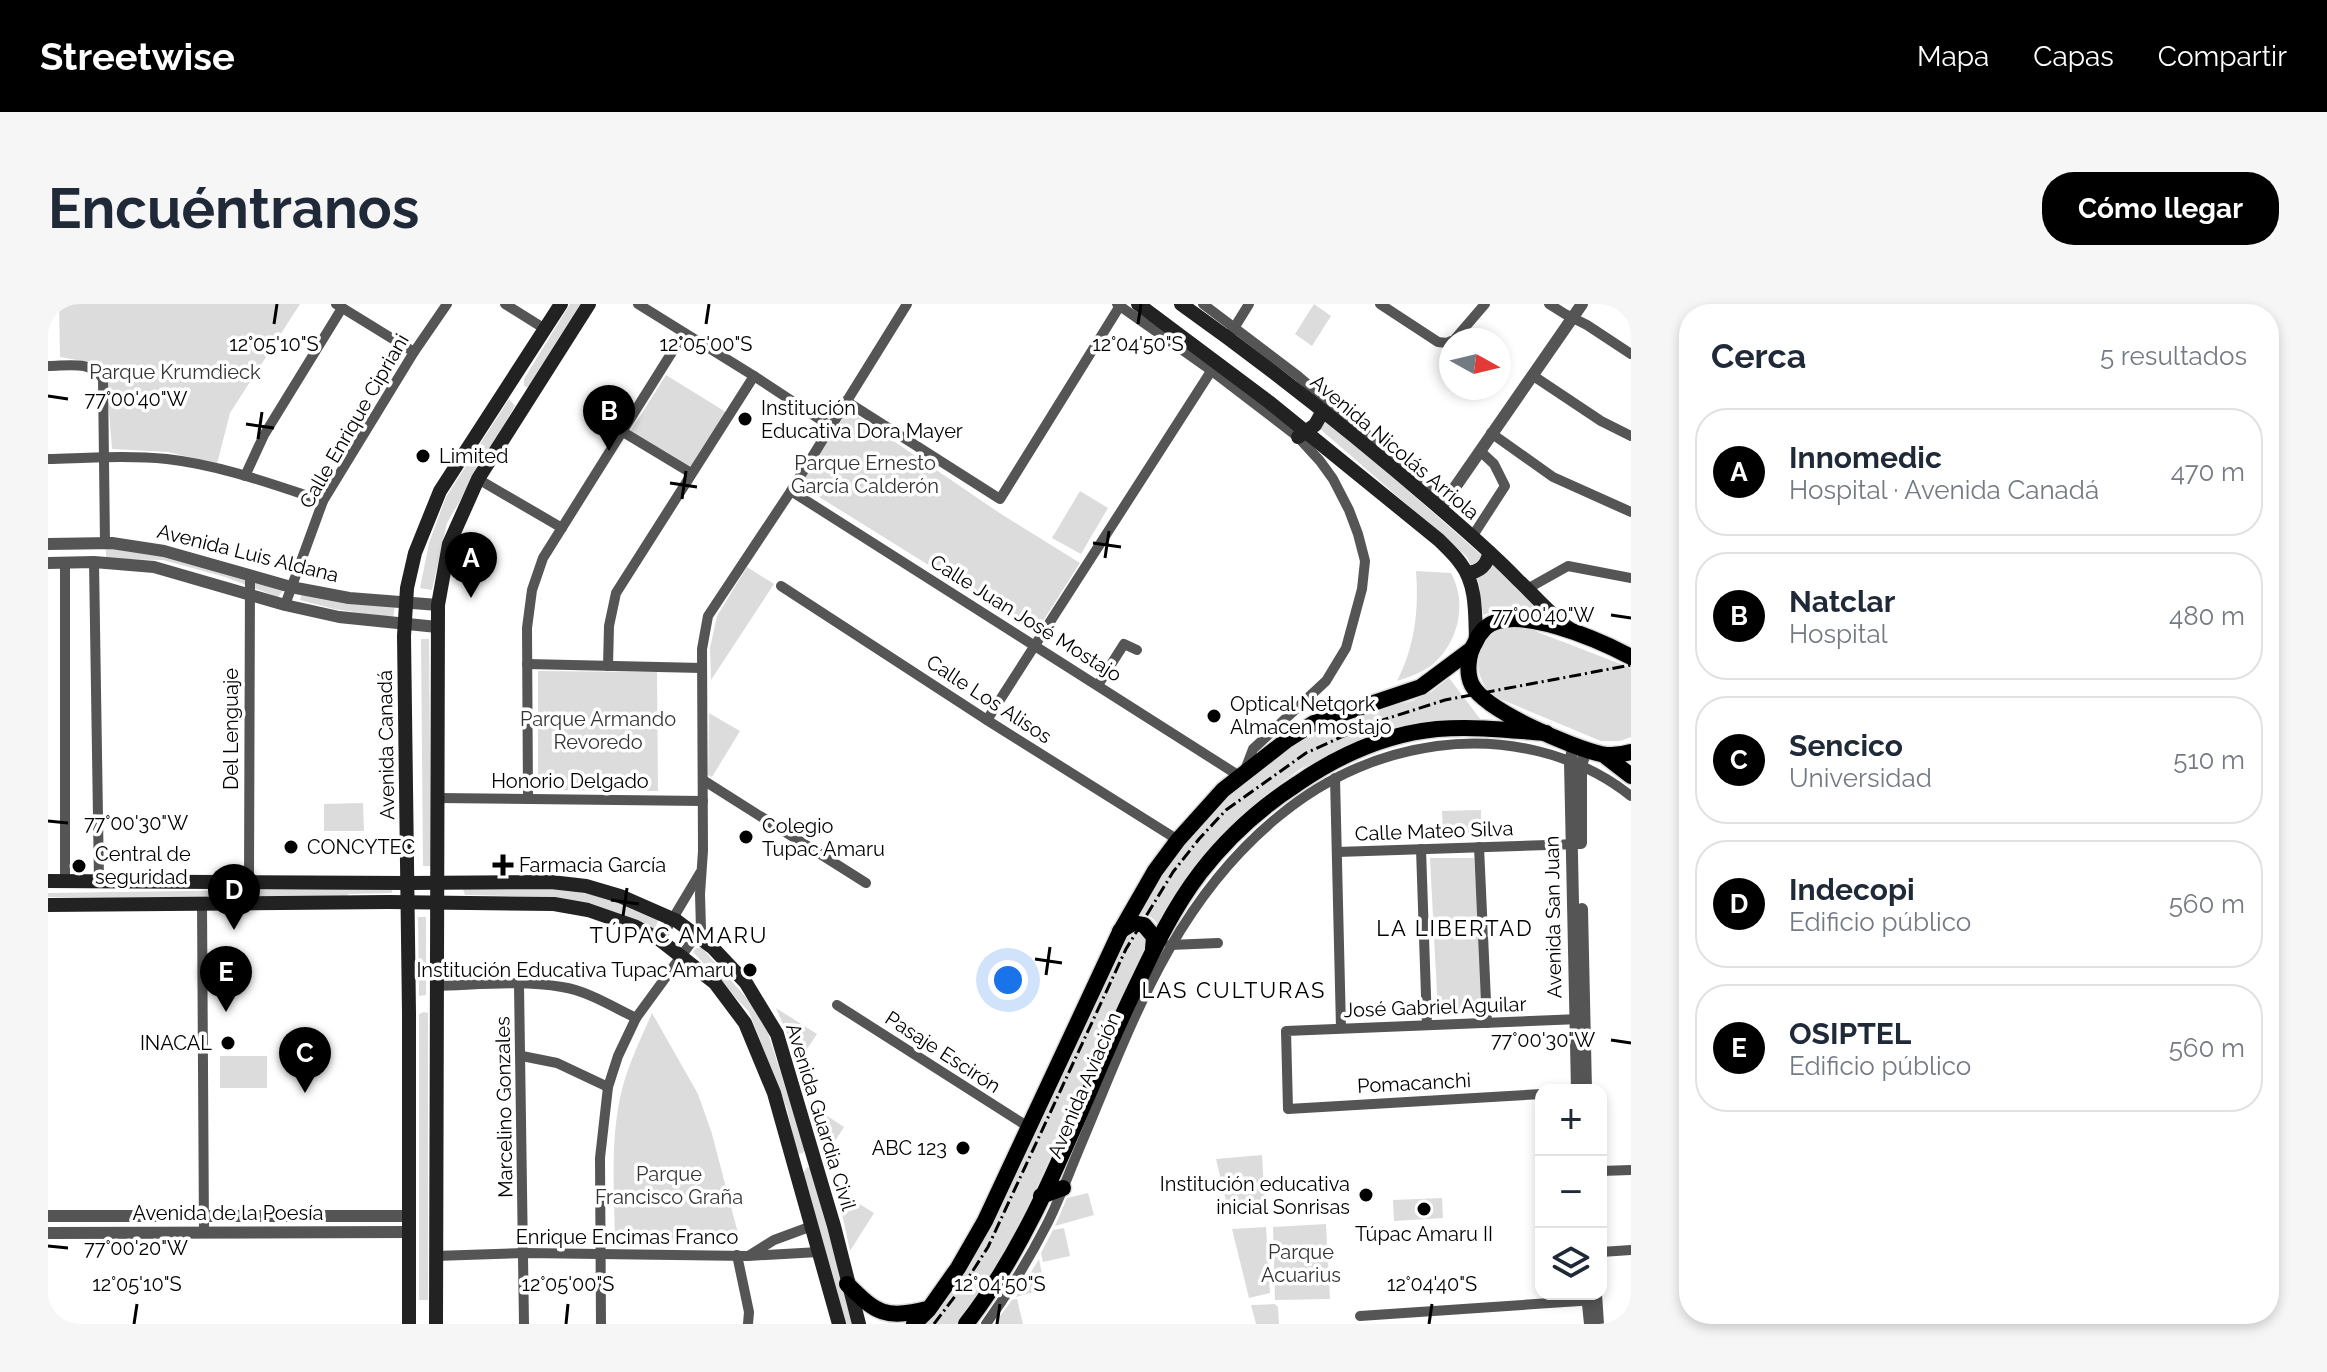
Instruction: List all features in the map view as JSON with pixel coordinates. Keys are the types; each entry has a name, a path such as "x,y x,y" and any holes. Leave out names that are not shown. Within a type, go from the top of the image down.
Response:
{"main road":[{"name":"Avenida Canadá","path":"409,1324 406,602 415,553 440,491 561,304"},
{"path":"436,1324 438,605 449,544 478,479 589,304"},
{"path":"1138,304 1439,540 1460,561 1474,598 1474,645 1468,672 1477,693 1495,707 1546,733 1587,749 1616,755 1631,752"},
{"name":"Avenida Nicolás Arriola","path":"1181,304 1232,332 1323,411 1443,505 1557,620 1574,632"},
{"path":"516,377 519,390 534,391"},
{"path":"1303,434 1319,421 1323,411"},
{"path":"1467,573 1483,567 1489,552"},
{"name":"Avenida Aviación","path":"914,1324 929,1309 958,1268 985,1221 1120,932 1143,891 1178,840 1223,790 1314,723 1412,691 1429,682 1474,645 1486,627 1508,620 1529,620 1552,624 1613,647"},
{"path":"1613,647 1631,647"},
{"path":"1613,647 1631,657"},
{"name":"Avenida Aviación","path":"966,1324 1012,1256 1093,1081 1162,947 1184,895 1214,855 1251,818 1288,790 1320,769 1377,742 1420,731 1479,728 1546,733"},
{"path":"1587,749 1631,776"},
{"name":"Avenida Guardia Civil","path":"48,881 551,882 586,886 620,896 673,920 713,948 746,983 777,1034 834,1226 859,1324"},
{"name":"Avenida Guardia Civil","path":"48,905 554,904 600,914 634,926 660,940 715,983 745,1023 774,1093 839,1324"},
{"path":"1120,932 1129,924 1144,925 1162,947"},
{"path":"409,1013 412,1008 422,1004 436,1012"},
{"path":"1093,1081 1098,1104"},
{"path":"794,1164 814,1159"},
{"path":"1041,1196 1063,1188"},
{"path":"847,1284 866,1303 881,1312 901,1314 929,1309"},
{"path":"409,1304 426,1310 435,1301"}],"street":[{"name":"Calle Enrique Cipriani","path":"285,605 323,501 447,304"},
{"path":"505,304 545,329"},
{"path":"638,304 830,426"},
{"path":"601,1324 600,1158 608,1087 636,1018 701,929 702,668 708,616 791,491 907,304"},
{"name":"Avenida Nicolás Arriola","path":"1203,304 1232,332 1298,376 1443,505"},
{"path":"1232,332 1249,304"},
{"path":"1380,304 1439,342"},
{"path":"1549,304 1631,354"},
{"path":"1443,505 1582,304"},
{"path":"846,401 1000,499 1119,305 1215,366 987,720"},
{"path":"245,476 264,435 339,306 414,352"},
{"path":"1462,328 1479,306"},
{"path":"528,799 527,628 532,590 543,558 684,333"},
{"path":"48,366 88,366 98,371 103,379 105,543"},
{"path":"1532,375 1601,421 1631,436"},
{"path":"608,666 609,626 616,593 754,376"},
{"path":"623,432 691,473"},
{"path":"1491,433 1553,477 1631,512"},
{"name":"Avenida Aviación","path":"1242,776 1253,749 1326,681 1346,648 1362,589 1365,561 1349,510 1303,434"},
{"path":"1472,537 1505,486 1494,464 1480,451"},
{"path":"48,459 166,459 245,476 323,501"},
{"path":"478,479 562,528"},
{"name":"Calle Juan José Mostajo","path":"791,491 1242,776"},
{"name":"Avenida Luis Aldana","path":"48,544 105,543 164,551 291,587 349,598 438,605"},
{"path":"94,562 99,881"},
{"name":"Avenida Luis Aldana","path":"48,563 94,562 154,567 285,605 339,617 437,627"},
{"path":"65,563 65,881"},
{"path":"1527,589 1568,566 1631,578"},
{"name":"Del Lenguaje","path":"249,882 250,575"},
{"name":"Calle Los Alisos","path":"781,586 1178,840"},
{"path":"1098,685 1124,644 1137,650"},
{"path":"527,664 702,668"},
{"name":"Avenida Aviación","path":"986,1324 1047,1224 1162,947 1252,839 1287,809 1335,778 1372,762 1452,744 1502,744 1541,751 1604,778 1631,796"},
{"name":"Avenida San Juan","path":"1577,1084 1580,1019 1575,764 1587,749"},
{"path":"1335,778 1341,1028"},
{"path":"703,780 866,883"},
{"name":"Honorio Delgado","path":"437,798 703,801"},
{"name":"Calle Mateo Silva","path":"1337,852 1577,844"},
{"path":"1479,847 1487,1023"},
{"path":"1421,849 1427,1025"},
{"path":"660,940 701,871"},
{"path":"202,903 204,1233"},
{"path":"1162,947 1218,943"},
{"name":"Marcelino Gonzales","path":"519,985 524,1324"},
{"path":"436,986 562,987 585,994 636,1018"},
{"name":"Pasaje Escirón","path":"837,1005 1030,1128"},
{"name":"Avenida San Juan","path":"1580,1019 1585,1084"},
{"name":"José Gabriel Aguilar","path":"1288,1109 1286,1031 1580,1019"},
{"path":"522,1056 557,1063 608,1087"},
{"name":"Pomacanchi","path":"1288,1109 1535,1094"},
{"path":"1607,1171 1631,1170"},
{"name":"Avenida de la Poesía","path":"48,1216 409,1216"},
{"path":"748,1324 743,1256 812,1226"},
{"name":"Avenida de la Poesía","path":"48,1233 409,1232"},
{"path":"1607,1252 1631,1250"},
{"name":"Enrique Encimas Franco","path":"435,1256 525,1253 743,1256 819,1252"},
{"path":"1360,1316 1555,1300"},
{"path":"1590,1324 1592,1300"},
{"path":"1593,1300 1598,1324"}],"green space":[{"name":"Parque Krumdieck","path":"59,304 300,304 230,413 217,464 168,452 112,449 106,374 94,363 60,357"},
{"path":"570,304 584,304 529,388 524,386 524,379"},
{"path":"1314,304 1331,316 1312,346 1295,334"},
{"path":"666,375 729,414 693,469 630,432"},
{"path":"509,399 515,406 447,523 432,590 420,588 429,543 446,497"},
{"name":"Parque Ernesto García Calderón","path":"848,410 1001,514 1080,563 1036,632 800,485"},
{"path":"1327,419 1496,568 1534,609 1508,607 1483,615 1479,584 1467,557 1319,428"},
{"path":"1080,491 1108,508 1081,554 1052,538"},
{"path":"113,547 175,558 285,588 278,597 225,577 163,560 106,559 106,549"},
{"path":"747,567 774,584 711,680 710,648 717,616"},
{"path":"1416,571 1451,573 1459,597 1458,622 1448,646 1432,665 1397,681 1408,655 1414,628"},
{"path":"302,593 395,606 393,618 300,600"},
{"path":"1507,627 1527,628 1631,668 1631,737 1620,741 1601,741 1493,696 1480,677 1479,657 1488,639"},
{"path":"421,639 429,639 431,866 423,866"},
{"name":"Parque Armando Revoredo","path":"538,671 657,672 658,791 538,790"},
{"path":"1449,678 1481,720 1424,721 1350,747 1300,769 1258,801 1203,855 1158,926 1150,916 1138,915 1192,832 1233,790 1297,742 1328,726 1412,701"},
{"path":"709,713 740,731 712,777 708,775"},
{"path":"363,803 364,831 324,831 324,804"},
{"path":"1481,810 1481,833 1443,834 1442,811"},
{"path":"1430,858 1474,858 1485,1012 1438,1013"},
{"path":"557,887 609,899 659,918 655,929 556,897 465,895 463,889"},
{"path":"392,888 392,893 349,894 344,897 48,897 48,893"},
{"path":"418,917 426,917 426,995 419,996"},
{"path":"1137,923 1147,941 1141,959 1011,1243 988,1282 956,1324 924,1324 984,1241 1061,1079 1110,966"},
{"path":"696,948 702,948 751,1003 768,1033 805,1149 803,1153 797,1154 787,1109 749,1012 693,952"},
{"path":"776,1008 817,1034 799,1061"},
{"path":"428,1013 428,1300 419,1300 419,1014"},
{"name":"Parque Francisco Graña","path":"652,1013 698,1094 712,1134 740,1241 618,1242 615,1239 614,1164 618,1107 628,1070"},
{"path":"220,1056 267,1056 267,1088 220,1088"},
{"path":"815,1108 844,1127 828,1152"},
{"path":"1262,1155 1265,1205 1229,1214 1216,1159"},
{"path":"807,1167 810,1168 854,1324 844,1324 803,1174"},
{"path":"837,1190 874,1213 850,1251"},
{"path":"1088,1193 1094,1215 1055,1226 1067,1198"},
{"path":"1442,1198 1443,1218 1394,1221 1393,1200"},
{"name":"Parque Acuarius","path":"1326,1224 1330,1299 1275,1300 1273,1227"},
{"path":"1266,1227 1270,1293 1249,1298 1232,1229"},
{"path":"1064,1228 1070,1256 1043,1262 1041,1253 1053,1230"},
{"path":"1039,1259 1045,1289 1016,1297"},
{"path":"1017,1299 1023,1324 994,1324 1012,1300"},
{"path":"1275,1304 1279,1324 1256,1324 1251,1305"}],"railway":[{"path":"934,1324 988,1247 1126,949 1173,872 1226,810 1306,753 1370,724 1445,700 1631,665"}],"place":[{"name":"Institución Educativa Dora Mayer","path":"745,419"},
{"name":"Natclar","path":"609,451"},
{"name":"Limited","path":"423,456"},
{"name":"Innomedic","path":"471,598"},
{"name":"Optical Netqork Almacen mostajo","path":"1214,716"},
{"name":"Colegio Tupac Amaru","path":"746,837"},
{"name":"CONCYTEC","path":"291,847"},
{"name":"Farmacia García","path":"503,865"},
{"name":"Central de seguridad","path":"79,866"},
{"name":"Indecopi","path":"234,930"},
{"name":"Institución Educativa Tupac Amaru","path":"750,970"},
{"name":"OSIPTEL","path":"226,1012"},
{"name":"INACAL","path":"228,1043"},
{"name":"Sencico","path":"305,1093"},
{"name":"ABC 123","path":"963,1148"},
{"name":"Institución educativa inicial Sonrisas","path":"1366,1195"},
{"name":"Túpac Amaru II","path":"1424,1209"}],"district":[{"name":"LA LIBERTAD","path":"1455,928"},
{"name":"TÚPAC AMARU","path":"679,935"},
{"name":"LAS CULTURAS","path":"1234,990"}]}
